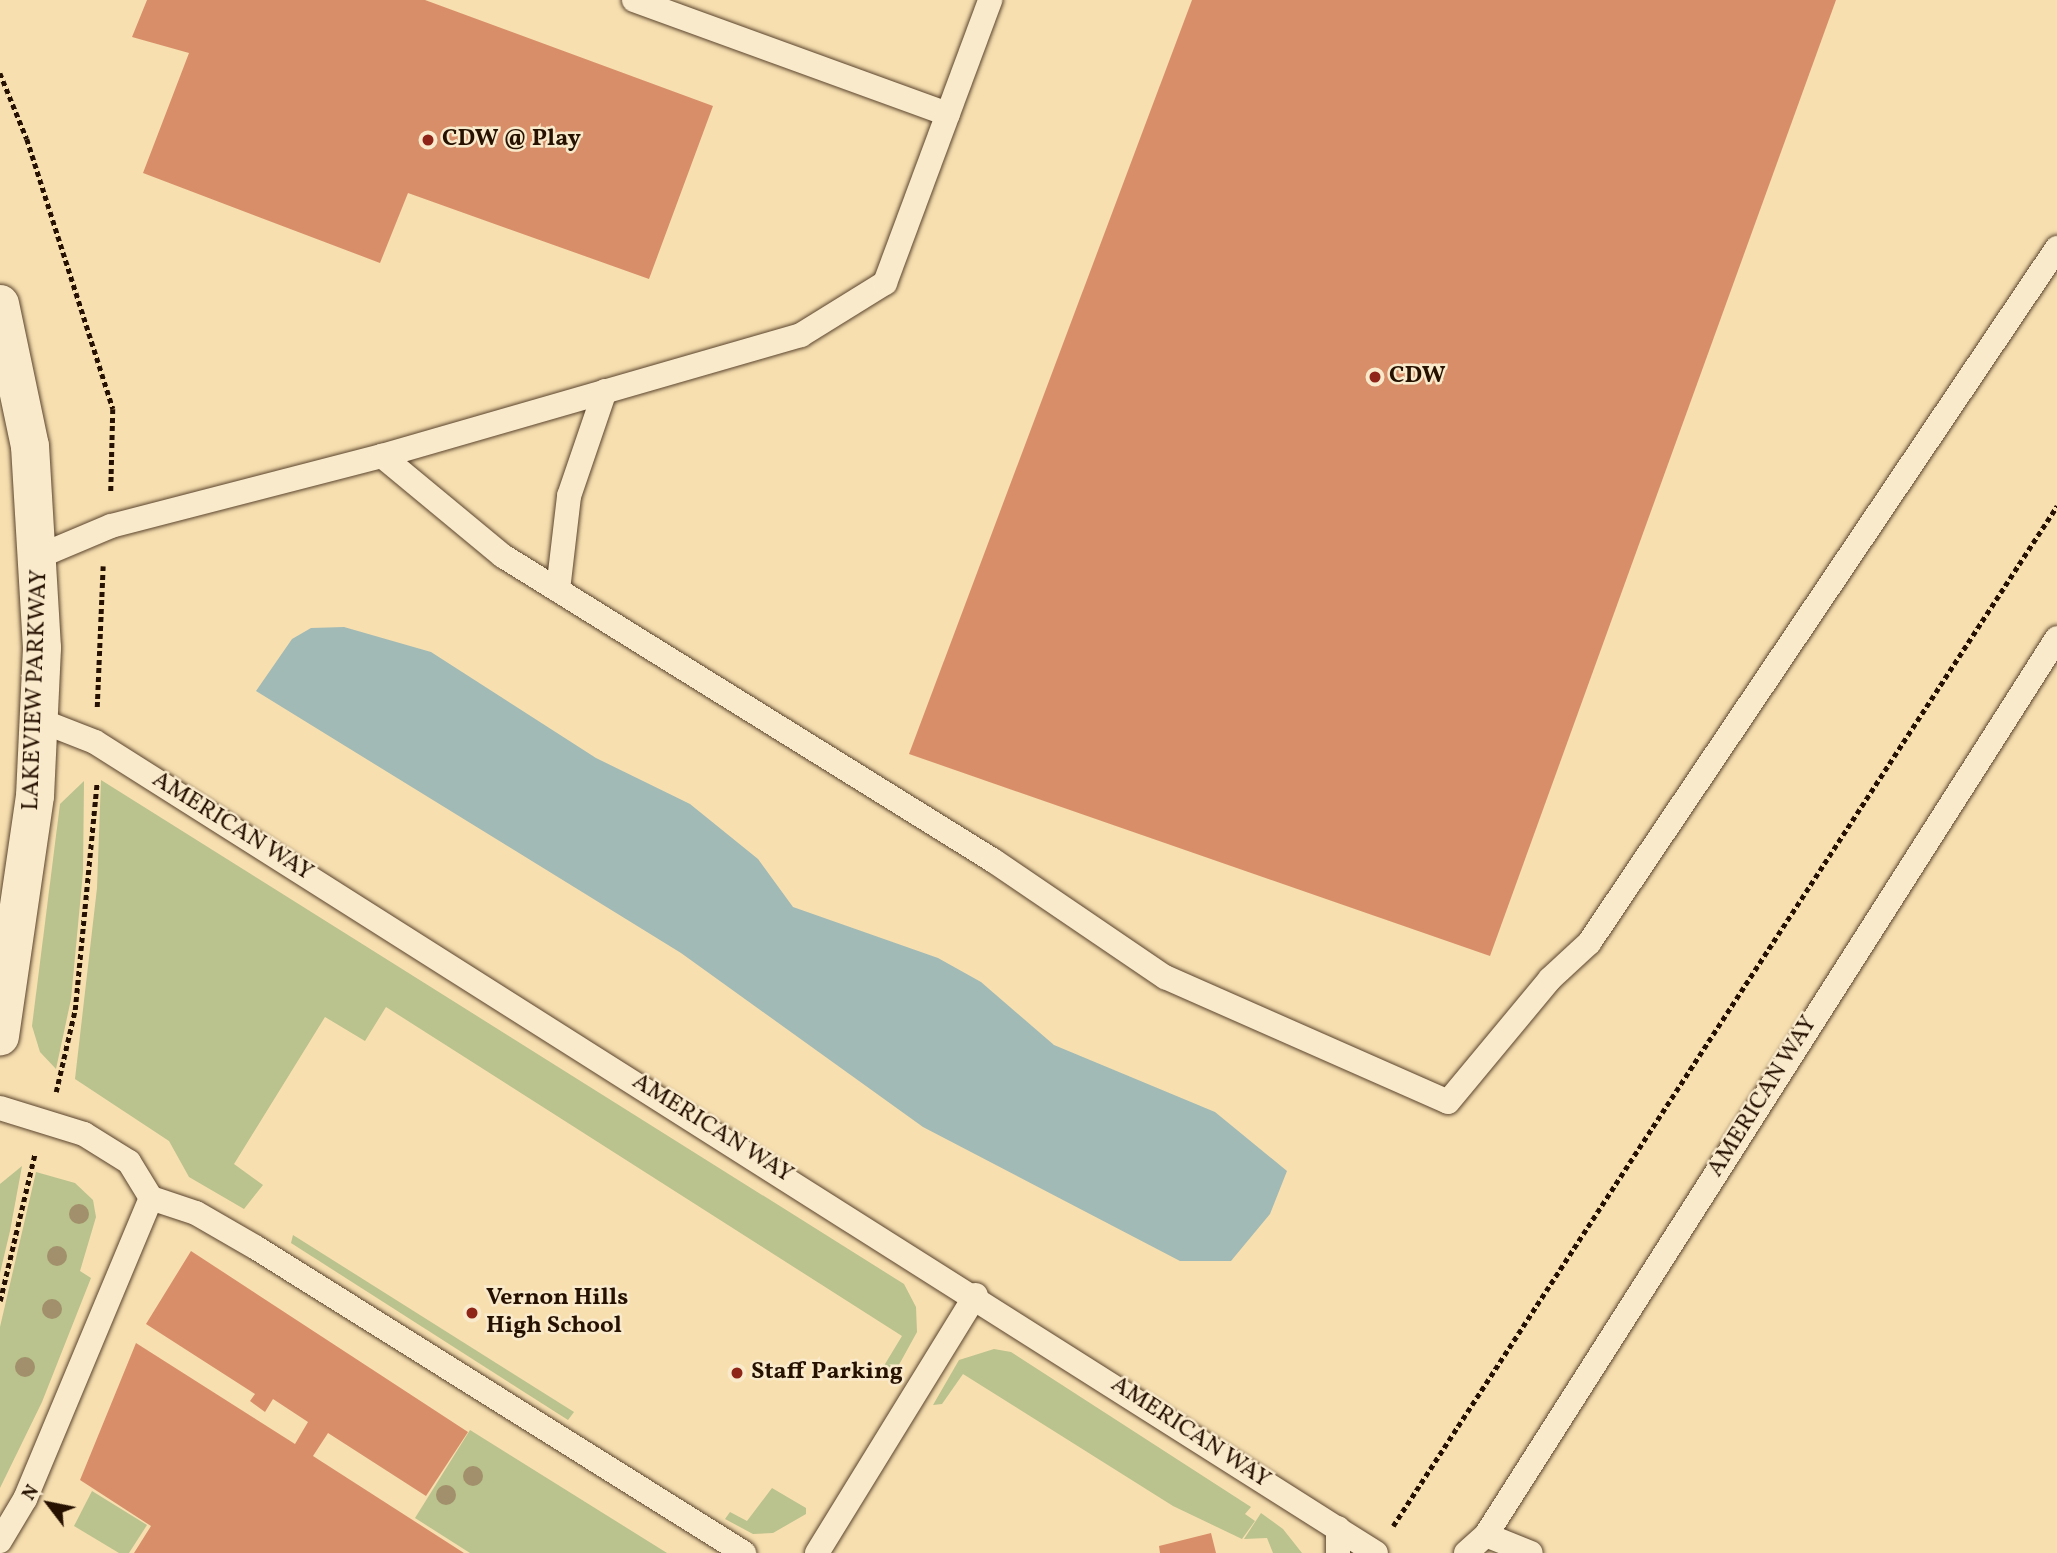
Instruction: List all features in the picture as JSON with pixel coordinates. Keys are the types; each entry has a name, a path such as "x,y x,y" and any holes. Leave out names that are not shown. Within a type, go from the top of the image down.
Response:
{"street":[{"name":"LAKEVIEW PARKWAY","path":"0,304 30,446 40,556 39,720 20,923 0,1036"}],"lane":[{"path":"634,0 948,114"},
{"path":"40,556 111,526 382,456 801,335 885,283 990,0"},
{"path":"382,456 503,556 994,861 1165,977 1448,1102 1550,979 1589,943 2057,248"},
{"path":"558,590 569,496 605,391"},
{"name":"AMERICAN WAY","path":"1466,1553 1486,1535 2057,638"},
{"name":"AMERICAN WAY","path":"39,720 95,742 976,1295 1376,1553"},
{"path":"0,1108 84,1134 129,1162 151,1198 196,1213 256,1247 744,1553"},
{"path":"0,1541 25,1499 151,1198"},
{"path":"817,1553 976,1295"},
{"path":"1338,1528 1338,1553"},
{"path":"1486,1535 1531,1553"}],"path":[{"path":"1376,1553 2057,506"}],"green space":[{"path":"101,780 904,1284 916,1307 917,1332 895,1372 891,1376 882,1369 902,1336 386,1007 365,1041 325,1017 234,1164 263,1185 244,1209 189,1177 169,1141 75,1079 97,888"},
{"path":"84,781 83,872 71,999 56,1069 40,1052 32,1026 60,804"},
{"path":"22,1166 10,1231 0,1273 0,1184"},
{"path":"36,1172 75,1183 93,1200 96,1217 80,1271 91,1278 42,1402 0,1488 0,1327"},
{"path":"293,1235 574,1412 568,1420 291,1243"},
{"path":"994,1349 1011,1352 1251,1507 1245,1514 1255,1521 1242,1539 1173,1506 963,1374 942,1404 933,1405 959,1360"},
{"path":"470,1430 667,1553 470,1553 415,1518"},
{"path":"772,1488 806,1508 806,1514 773,1533 753,1534 725,1519 730,1512 747,1521"},
{"path":"92,1491 147,1525 129,1553 119,1553 74,1526"},
{"path":"1261,1513 1283,1529 1302,1553 1273,1553 1267,1538 1244,1539"}],"water":[{"path":"344,627 431,652 596,758 690,804 758,859 793,907 938,958 981,982 1054,1045 1215,1112 1287,1171 1270,1214 1231,1261 1180,1261 923,1127 681,953 256,691 292,639 311,628"}],"building":[{"name":"CDW @ Play","path":"147,0 425,0 713,106 649,279 408,193 380,263 143,173 189,53 132,37"},
{"name":"CDW","path":"1192,0 1836,0 1490,956 909,754"},
{"path":"191,1251 468,1432 426,1496 328,1433 313,1456 464,1553 134,1553 151,1526 80,1480 136,1343 295,1444 308,1422 273,1399 265,1412 250,1401 255,1394 146,1324"},
{"path":"1211,1533 1216,1553 1160,1553 1159,1546"}],"place":[{"name":"CDW @ Play","path":"428,140"},
{"name":"CDW","path":"1375,377"},
{"name":"Vernon Hills High School","path":"472,1313"},
{"name":"Staff Parking","path":"737,1373"}]}
